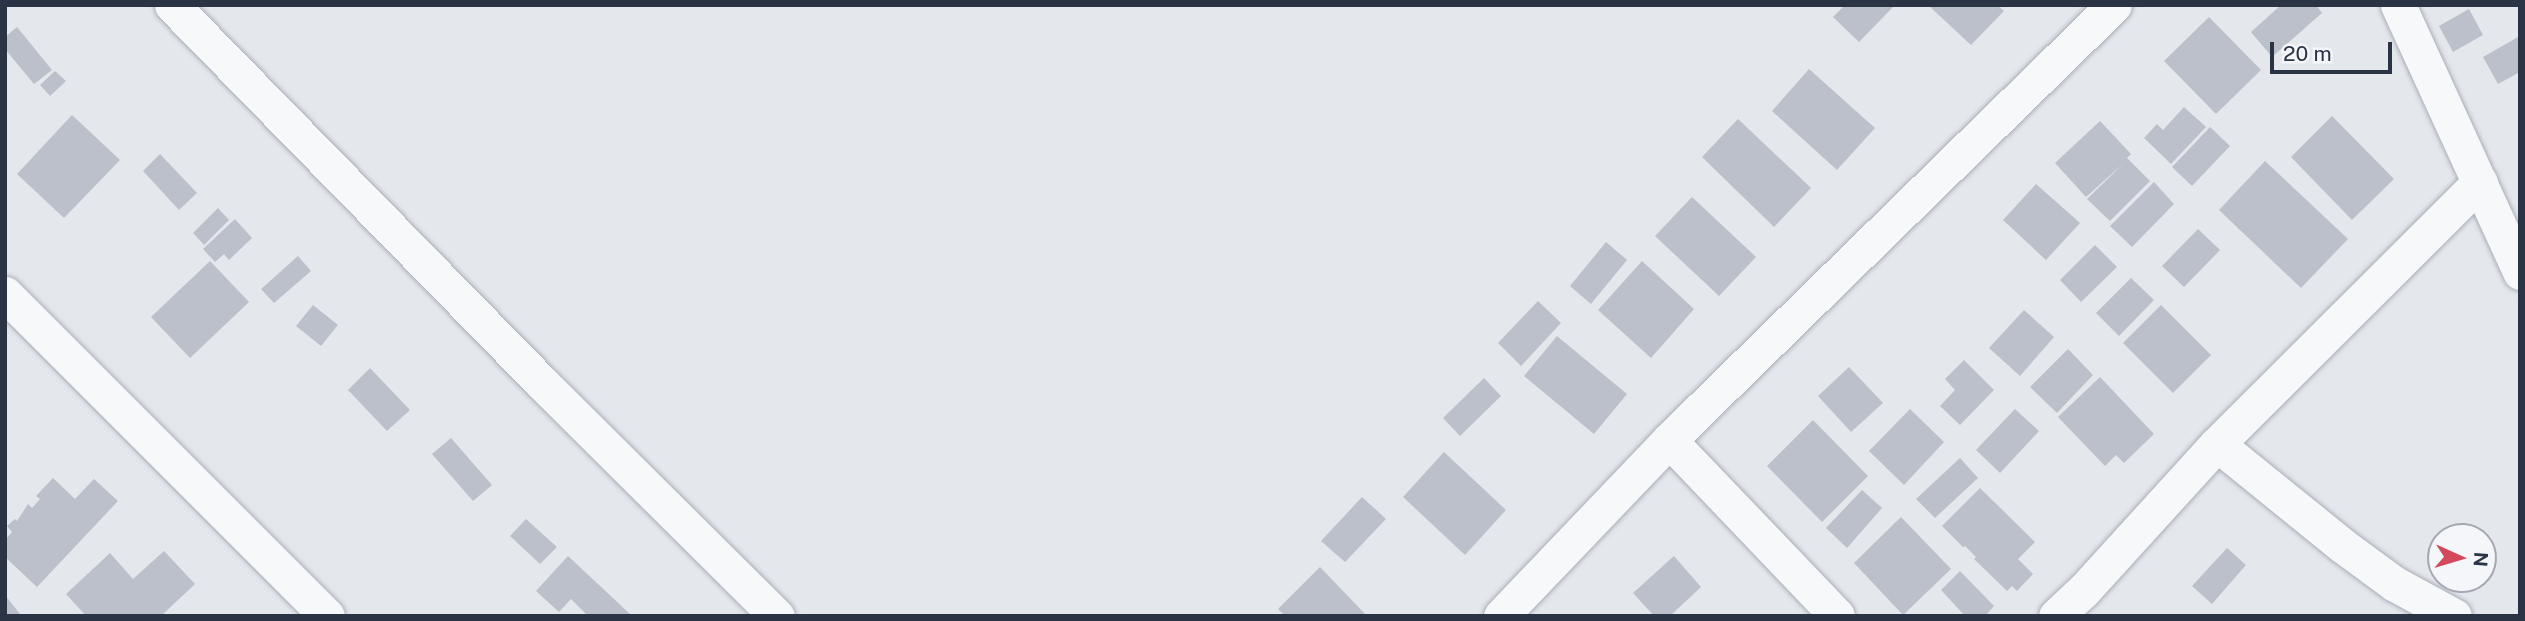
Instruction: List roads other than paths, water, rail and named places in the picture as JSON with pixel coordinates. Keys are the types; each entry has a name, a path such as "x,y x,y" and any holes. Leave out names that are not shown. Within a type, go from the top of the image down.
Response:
{"street":[{"path":"172,5 542,383 777,616"},
{"path":"1501,616 1669,440 2113,5"},
{"path":"2398,5 2520,272"},
{"path":"2056,616 2084,590 2217,444 2480,182"},
{"path":"8,302 327,616"},
{"path":"1669,440 1837,616"},
{"path":"2217,444 2343,547 2395,584 2454,616"}]}
